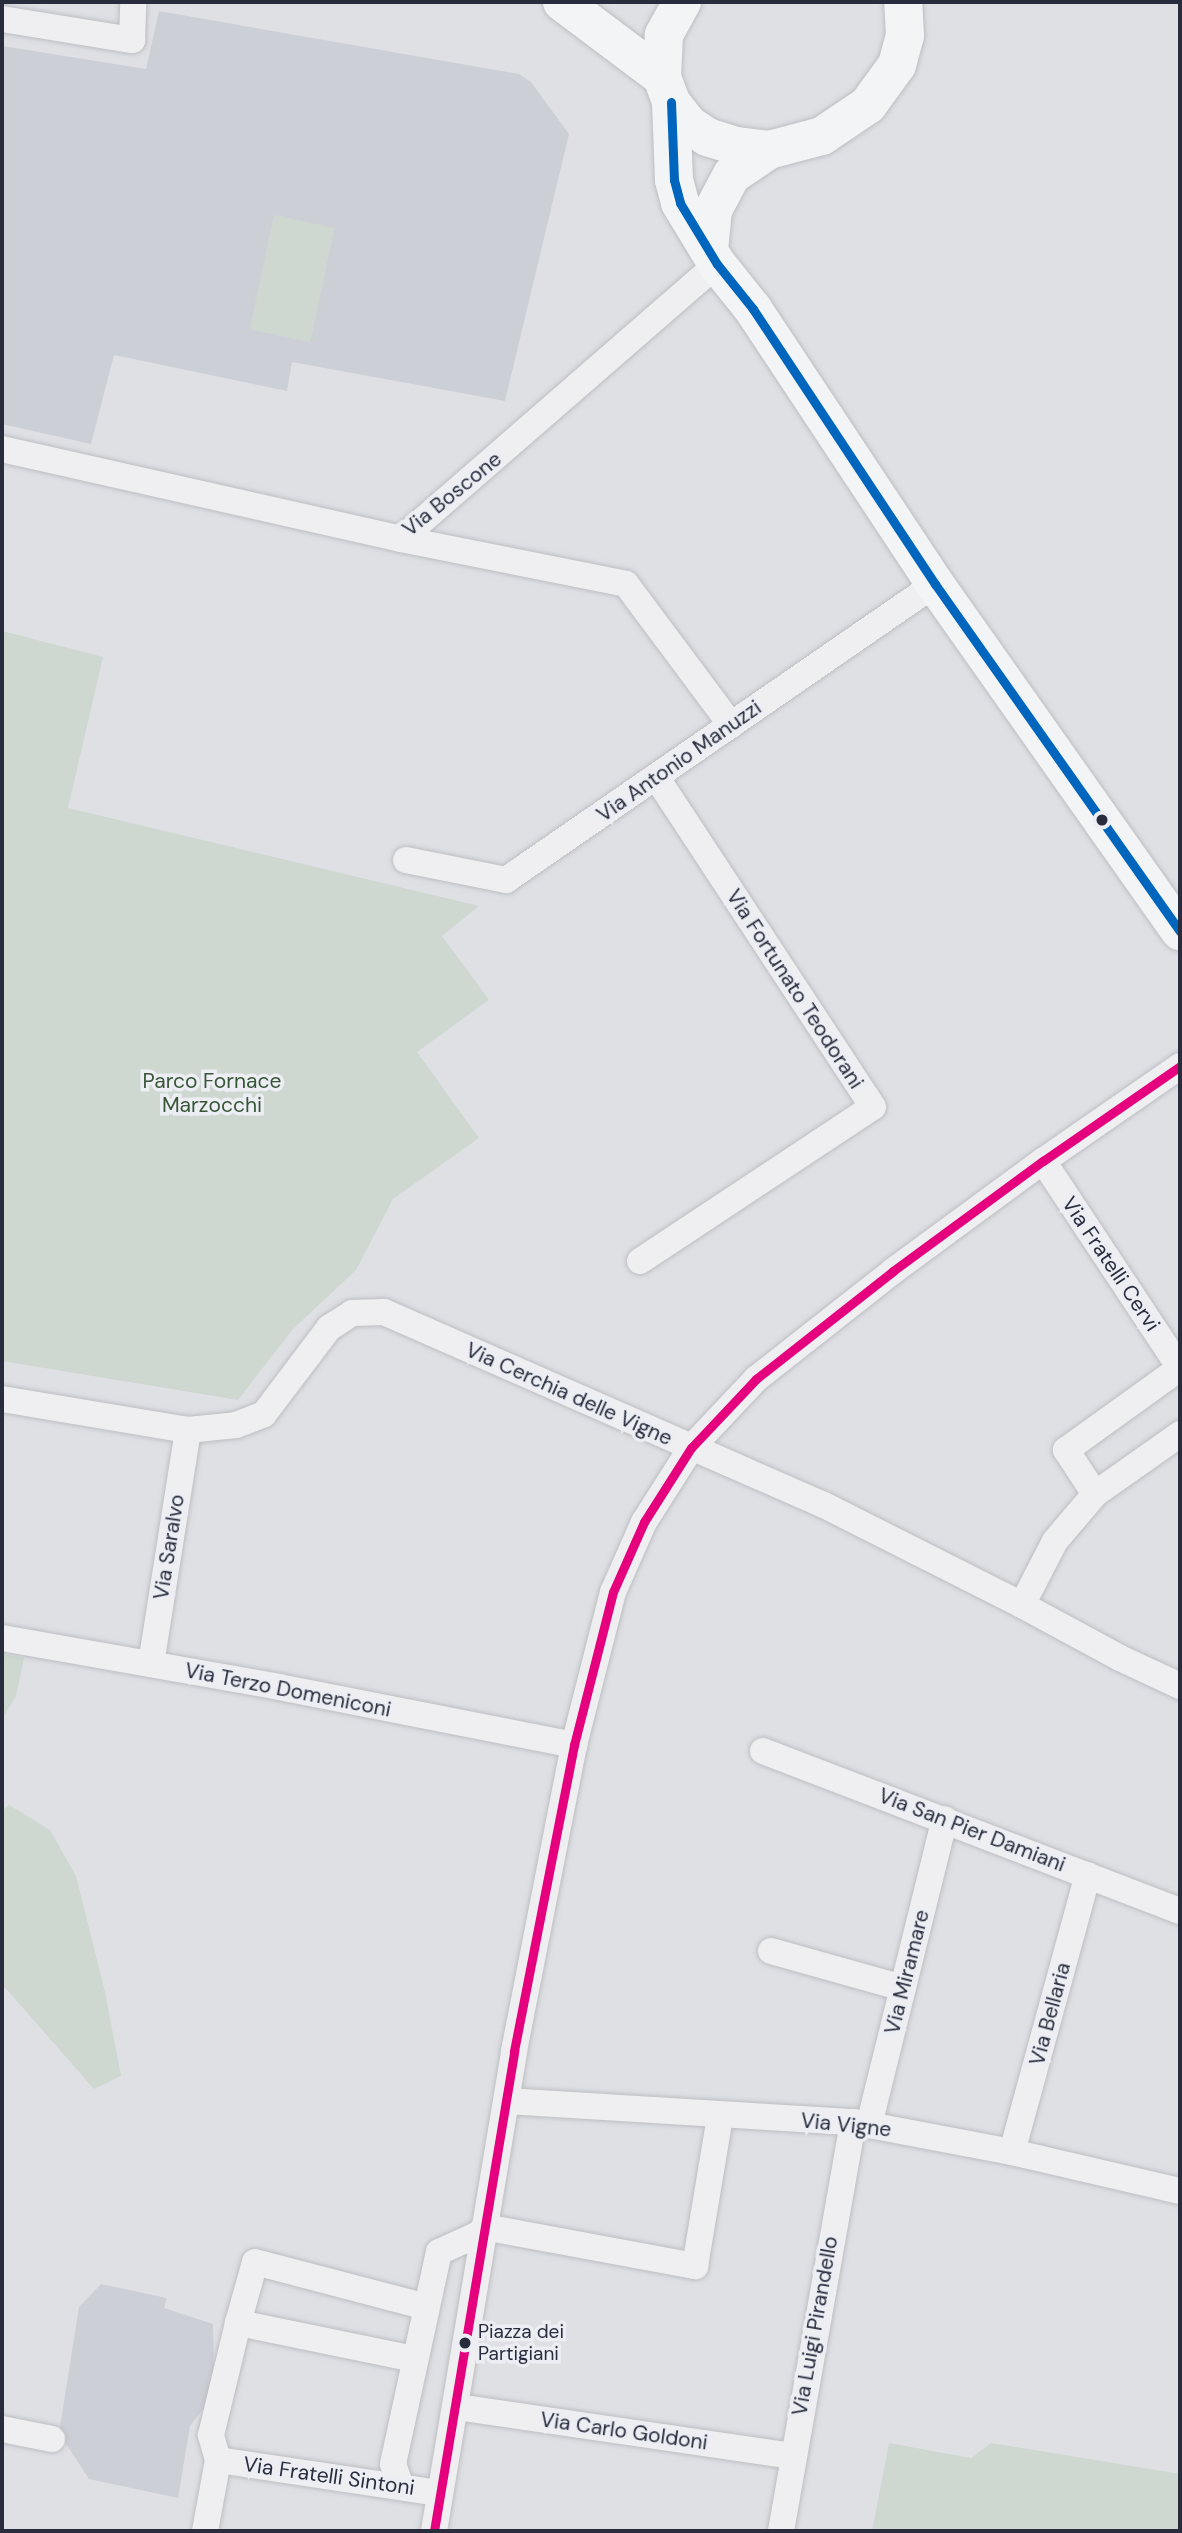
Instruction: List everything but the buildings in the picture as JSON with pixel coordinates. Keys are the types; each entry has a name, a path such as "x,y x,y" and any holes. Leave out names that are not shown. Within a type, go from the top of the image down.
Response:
{"street":[{"path":"2,19 132,40 133,2"},
{"path":"562,2 666,90 688,124 707,137 737,146 769,150"},
{"path":"682,2 664,35 674,180 680,204 713,257 753,309 935,584 1180,931"},
{"path":"713,257 713,210 732,175 769,150 822,136 868,105 897,65 904,19 931,2"},
{"name":"Via Boscone","path":"2,449 401,539 713,257"},
{"path":"401,539 626,584 731,724"},
{"name":"Via Antonio Manuzzi","path":"406,860 506,880 935,584"},
{"name":"Via Fortunato Teodorani","path":"640,1261 873,1107 656,777"},
{"path":"434,2531 457,2407 483,2229 574,1745 613,1592 644,1522 691,1448 756,1379 893,1270 1180,1066"},
{"name":"Via Fratelli Cervi","path":"1043,1161 1180,1368 1066,1450 1095,1494"},
{"name":"Via Cerchia delle Vigne","path":"2,1399 188,1430 236,1425 264,1414 329,1328 352,1313 384,1312 824,1505 1120,1658 1180,1686"},
{"name":"Via Saralvo","path":"151,1664 188,1430"},
{"path":"1022,1605 1055,1541 1095,1494 1180,1434"},
{"name":"Via Terzo Domeniconi","path":"2,1638 574,1745"},
{"name":"Via San Pier Damiani","path":"763,1751 1180,1911"},
{"name":"Via Miramare","path":"861,2124 903,1988 945,1819"},
{"name":"Via Bellaria","path":"1012,2152 1088,1875"},
{"path":"771,1951 903,1988"},
{"name":"Via Vigne","path":"507,2101 861,2124 1012,2152 1180,2191"},
{"path":"401,2487 393,2464 439,2252 483,2229 695,2266 720,2116"},
{"name":"Via Luigi Pirandello","path":"781,2531 792,2456 861,2124"},
{"path":"205,2531 218,2460 211,2435 255,2262 426,2307"},
{"path":"238,2323 414,2359"},
{"name":"Via Carlo Goldoni","path":"457,2407 792,2456"},
{"path":"2,2430 52,2439"},
{"name":"Via Fratelli Sintoni","path":"218,2460 440,2493"}],"shaded area":[{"path":"159,11 519,74 531,82 569,134 505,401 292,362 287,391 114,355 91,444 2,424 2,46 146,69"},
{"path":"101,2284 167,2298 164,2308 213,2324 214,2370 207,2404 190,2426 178,2498 89,2479 59,2433 79,2307"}],"green space":[{"path":"274,215 335,228 310,342 250,329"},
{"name":"Parco Fornace Marzocchi","path":"2,631 103,657 68,808 479,906 442,936 489,1000 417,1052 479,1138 393,1199 356,1270 292,1330 238,1400 2,1361"},
{"path":"2,1654 24,1658 16,1696 2,1719"},
{"path":"9,1805 50,1830 76,1876 105,1992 121,2076 94,2089 2,1984 2,1811"},
{"path":"889,2443 971,2458 991,2443 1180,2474 1180,2531 872,2531"}],"transit line":[{"path":"671,102 674,180 680,203 717,264 753,309 935,584 1180,931"},
{"path":"434,2531 514,2051 574,1745 613,1592 644,1522 691,1448 756,1379 893,1271 1043,1161 1180,1066"}],"place":[{"name":"Piazza dei Partigiani","path":"465,2343"}]}
